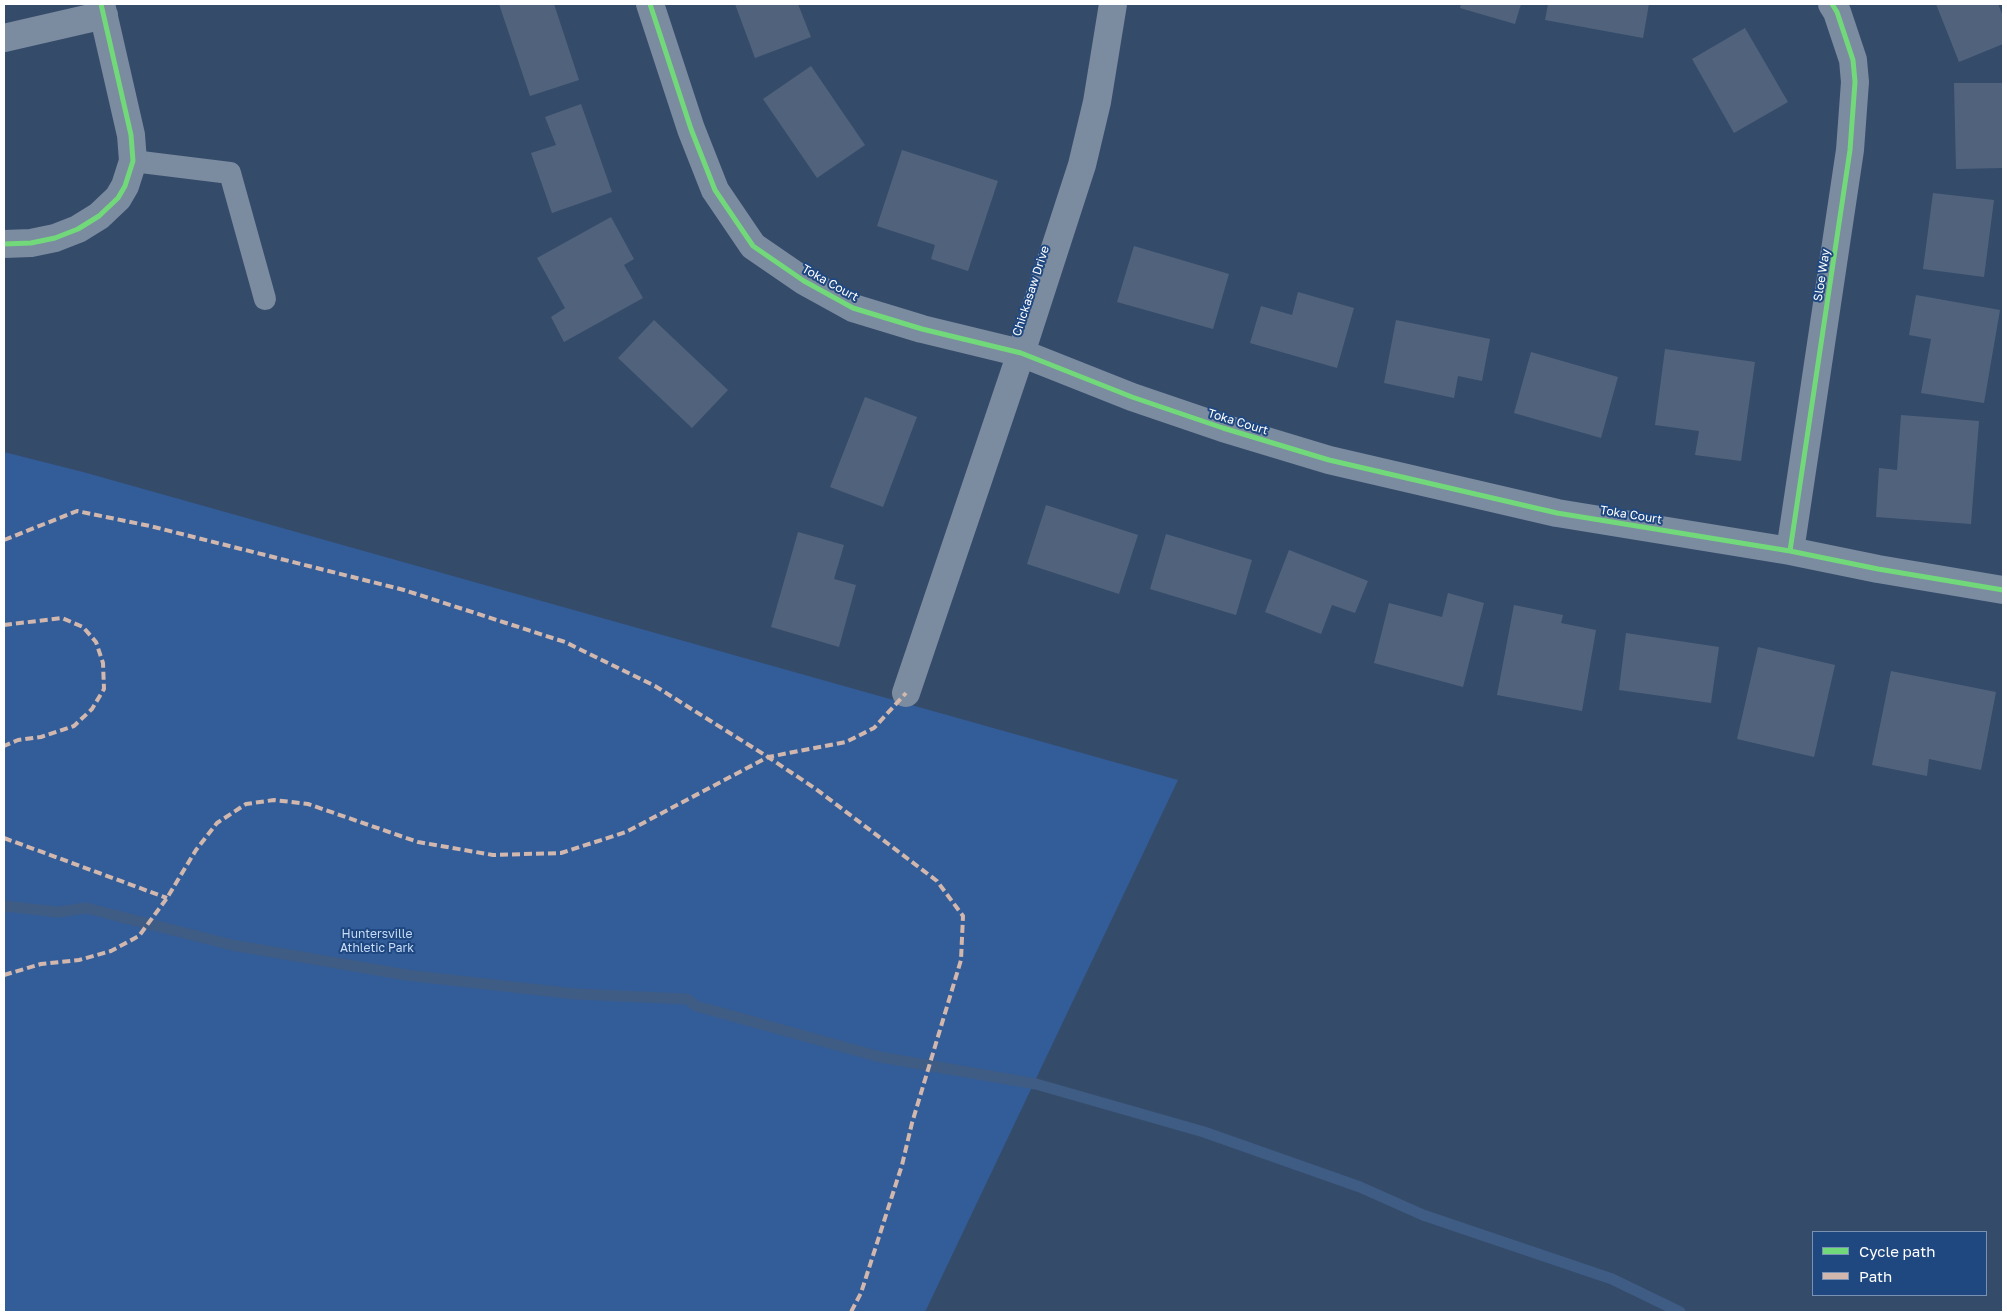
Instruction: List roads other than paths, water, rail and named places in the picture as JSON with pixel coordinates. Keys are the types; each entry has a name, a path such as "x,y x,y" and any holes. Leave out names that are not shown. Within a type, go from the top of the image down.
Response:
{"street":[{"name":"Toka Court","path":"650,4 691,129 715,190 753,246 804,281 853,308 922,329 1022,353 1132,398 1329,460 1557,513 2003,590"},
{"name":"Chickasaw Drive","path":"906,693 1022,353 1082,165 1097,102 1113,4"},
{"name":"Sloe Way","path":"1790,552 1851,140 1855,82 1853,60 1837,12 1832,4"},
{"path":"4,38 103,10 131,134 133,161 125,186 118,198 99,216 78,229 55,238 31,243 4,244"}],"lane":[{"path":"133,161 230,173 265,299"}],"waterway":[{"path":"4,906 58,912 86,908 232,945 406,975 575,994 687,999 696,1006 880,1057 1036,1084 1204,1132 1360,1187 1423,1215 1612,1279 1680,1312"}],"park label":[{"name":"Huntersville Athletic Park","path":"377,941"}]}
